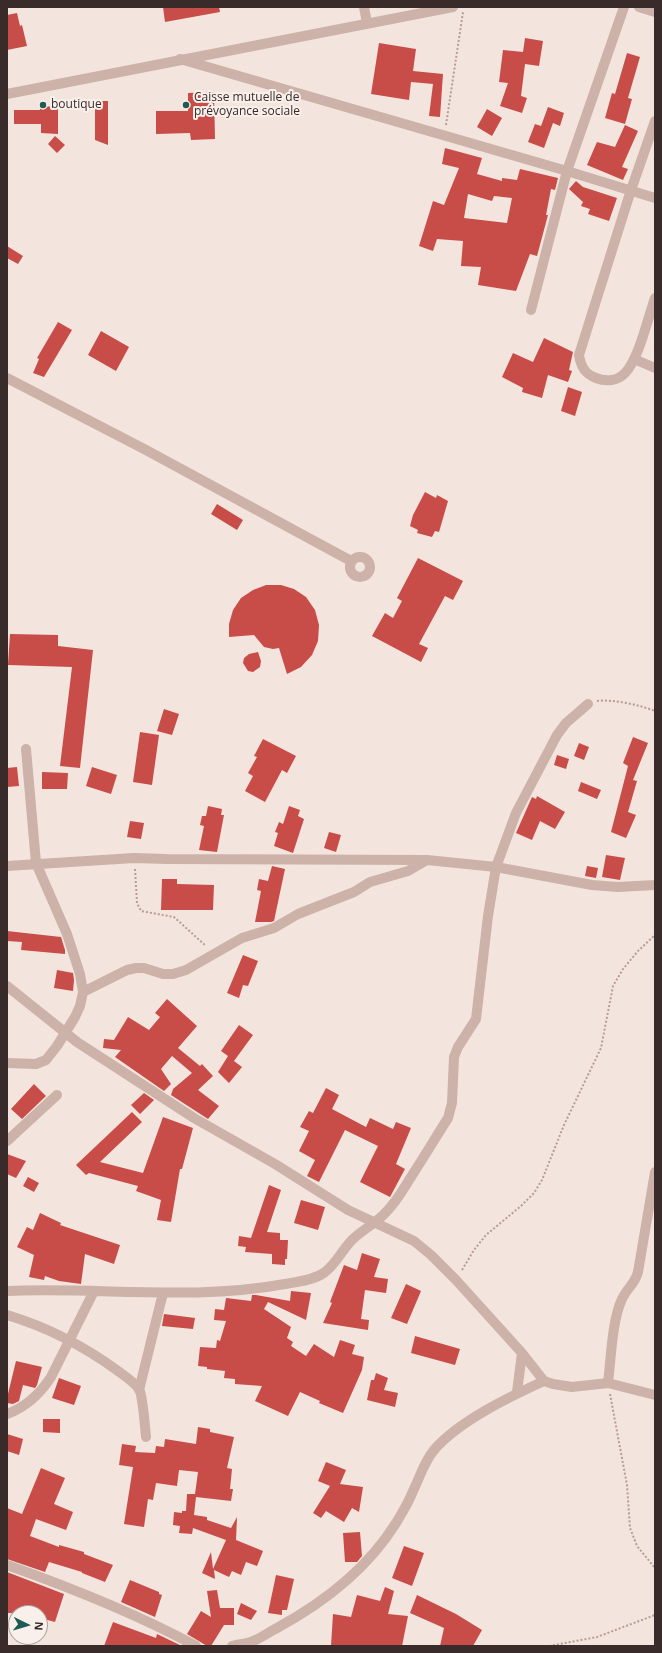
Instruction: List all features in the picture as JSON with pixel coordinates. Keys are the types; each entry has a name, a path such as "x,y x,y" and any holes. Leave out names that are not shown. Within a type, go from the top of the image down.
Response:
{"street":[{"path":"364,7 367,23"},
{"path":"7,94 180,59 453,7"},
{"path":"532,310 568,171 624,7"},
{"path":"639,7 655,12"},
{"path":"180,59 445,135 655,198"},
{"path":"655,122 631,190 579,355 581,367 590,376 601,380 614,380 625,374 634,359 655,298"},
{"path":"634,359 655,368"},
{"path":"7,378 146,450 351,561"},
{"path":"7,1291 214,1293 257,1289 317,1277 328,1269 354,1238 375,1223 398,1197 448,1118 452,1103 454,1057 458,1047 476,1020 488,916 496,867 516,813 557,736 566,723 588,704"},
{"path":"7,1063 36,1064 46,1060 66,1034 80,1006 83,992 80,974 67,934 36,863 26,749"},
{"path":"7,866 134,858 427,860 496,867 592,885 618,887 655,885"},
{"path":"83,992 127,970 136,968 144,968 163,974 173,974 186,970 242,938 274,928 298,914 354,892 370,882 408,872 427,860"},
{"path":"7,986 66,1034 194,1118 275,1164 328,1198 414,1242 431,1255 456,1280 522,1353 544,1380 553,1384 572,1387 608,1383 655,1395"},
{"path":"7,1141 57,1095"},
{"path":"608,1383 619,1308 622,1299 636,1280 655,1172"},
{"path":"7,1414 19,1410 43,1389 51,1377 68,1340 94,1291"},
{"path":"146,1437 139,1390 163,1293"},
{"path":"7,1315 21,1319 68,1340 106,1362 130,1380 139,1390"},
{"path":"517,1392 522,1353"},
{"path":"232,1646 253,1641 300,1616 324,1599 354,1573 376,1550 396,1523 413,1492 424,1466 434,1450 447,1437 465,1424 517,1392 544,1380"},
{"path":"7,1565 127,1611 196,1646"}],"path":[{"path":"445,135 464,7"},
{"path":"588,704 598,701 607,701 643,707 655,711"},
{"path":"134,858 138,908 141,911 174,918 194,934 214,955"},
{"path":"456,1280 474,1250 486,1235 521,1206 534,1193 542,1180 564,1125 601,1048 613,986 623,969 638,951 655,935"},
{"path":"608,1383 627,1485 630,1528 637,1546 655,1568"},
{"path":"549,1646 597,1637 655,1615"}],"building":[{"path":"163,7 219,7 220,12 165,22"},
{"path":"17,13 20,26 22,25 27,46 7,50 7,15"},
{"path":"525,38 543,41 539,66 525,64 521,96 527,98 522,113 500,106 508,83 499,82 503,50 523,52"},
{"path":"379,43 416,49 413,71 443,74 440,117 429,116 433,84 411,82 409,100 371,94"},
{"path":"627,53 640,57 628,98 632,99 625,124 605,118 612,93 615,94"},
{"path":"214,92 215,139 191,140 190,133 156,134 156,111 188,111 188,93"},
{"path":"95,101 108,101 108,145 95,140"},
{"path":"40,106 58,107 58,134 41,133 41,124 14,124 14,110 40,110"},
{"path":"548,107 564,113 560,126 553,123 544,148 528,142 535,124 541,126"},
{"path":"487,109 502,118 492,136 477,127"},
{"path":"625,125 638,131 622,167 628,169 623,180 587,165 597,142 615,147"},
{"path":"55,136 65,145 57,153 48,144"},
{"path":"445,148 482,158 477,174 502,181 502,178 517,180 520,169 558,178 555,190 551,189 546,215 548,215 537,256 530,254 516,291 478,285 481,267 461,266 463,241 437,239 433,251 419,246 433,201 444,205 459,168 442,164","holes":["468,194 492,201 494,196 512,198 507,223 464,218"]},
{"path":"576,181 583,187 617,198 609,221 588,214 590,209 581,206 583,202 569,189"},
{"path":"7,246 23,256 18,264 7,258"},
{"path":"58,322 72,330 44,377 33,373 39,359 37,358"},
{"path":"101,331 129,347 116,371 88,355"},
{"path":"544,338 573,352 569,370 572,371 568,382 548,375 542,398 522,392 523,388 502,377 513,353 533,362"},
{"path":"568,387 582,392 575,416 561,411"},
{"path":"425,492 436,498 437,495 448,501 439,532 435,531 432,537 417,533 418,530 410,526 413,515"},
{"path":"217,504 243,520 237,530 211,514"},
{"path":"418,558 463,581 453,600 445,596 419,644 428,648 421,662 372,636 385,613 393,618 402,601 397,598"},
{"path":"266,585 281,585 294,589 306,597 315,610 319,625 318,641 312,655 301,667 287,674 279,648 273,649 264,647 254,635 229,637 229,624 233,610 241,598 253,590"},
{"path":"10,634 58,635 58,646 93,650 80,768 60,766 72,667 8,665"},
{"path":"258,652 261,661 260,667 253,672 248,671 243,663 244,658 249,654"},
{"path":"164,709 179,714 172,735 157,731"},
{"path":"140,732 159,735 152,785 133,782"},
{"path":"633,737 648,743 633,780 637,781 628,812 636,815 626,838 611,832 628,766 623,763"},
{"path":"263,739 296,756 287,773 282,770 265,802 245,791 253,776 248,773 257,757 254,756"},
{"path":"579,743 589,747 584,760 574,756"},
{"path":"557,755 569,759 566,769 554,765"},
{"path":"17,767 19,786 7,787 7,768"},
{"path":"92,767 117,775 111,794 86,786"},
{"path":"42,772 68,773 67,789 42,789"},
{"path":"581,782 601,790 597,799 578,791"},
{"path":"537,796 565,812 555,829 540,821 532,840 516,833 532,797 536,799"},
{"path":"208,806 222,809 221,815 224,815 217,852 199,850 204,826 200,825 202,816 206,816"},
{"path":"289,806 300,810 298,816 304,819 293,853 274,846 278,833 275,832 279,822 283,824"},
{"path":"130,821 144,823 141,839 127,837"},
{"path":"329,832 341,835 336,852 324,848"},
{"path":"606,855 625,858 620,880 602,877"},
{"path":"272,866 285,869 274,921 255,922 261,891 257,890 259,879 268,881"},
{"path":"587,866 598,868 596,878 585,876"},
{"path":"162,879 177,879 177,884 214,885 213,910 161,910"},
{"path":"7,931 61,937 65,954 21,950 22,942 7,941"},
{"path":"243,955 258,961 248,986 243,985 239,998 227,993"},
{"path":"57,970 73,973 73,991 54,988"},
{"path":"167,999 197,1026 178,1048 200,1066 202,1064 213,1076 198,1090 219,1106 208,1119 171,1095 173,1089 192,1073 172,1056 161,1069 171,1084 164,1091 115,1057 121,1050 103,1048 104,1039 114,1040 128,1017 149,1030 160,1017 155,1013"},
{"path":"239,1025 253,1035 234,1061 242,1067 229,1083 218,1072 228,1056 221,1051"},
{"path":"34,1084 46,1096 22,1119 11,1109"},
{"path":"326,1088 339,1095 332,1109 366,1127 370,1118 393,1129 396,1122 411,1128 396,1164 405,1169 390,1197 360,1182 378,1146 345,1130 319,1182 307,1176 315,1160 299,1151 309,1131 300,1127 309,1111 313,1113"},
{"path":"144,1093 154,1100 140,1114 131,1105"},
{"path":"132,1112 142,1122 100,1162 143,1173 163,1117 193,1128 182,1169 180,1169 171,1222 157,1220 161,1200 136,1191 138,1186 89,1173 86,1175 76,1165"},
{"path":"7,1154 26,1161 16,1178 7,1174"},
{"path":"28,1177 39,1183 34,1192 23,1186"},
{"path":"269,1185 281,1190 267,1232 280,1233 280,1240 288,1240 287,1259 285,1259 285,1265 272,1264 272,1254 245,1252 246,1247 238,1246 239,1236 251,1238"},
{"path":"301,1200 325,1207 318,1230 294,1223"},
{"path":"40,1213 61,1223 60,1225 120,1245 114,1264 85,1254 81,1284 59,1281 45,1276 44,1280 29,1277 34,1255 17,1247 27,1227 33,1230"},
{"path":"362,1253 380,1259 374,1277 388,1279 386,1293 365,1290 361,1319 369,1320 368,1330 323,1323 332,1303 330,1302 344,1265 357,1270"},
{"path":"406,1284 421,1291 407,1324 391,1318"},
{"path":"291,1291 311,1293 306,1320 268,1302 264,1309 291,1327 287,1338 293,1342 291,1346 306,1356 314,1344 334,1357 340,1340 355,1345 352,1354 364,1357 362,1370 343,1413 319,1403 320,1401 300,1392 288,1416 255,1401 262,1386 235,1384 235,1379 224,1378 225,1371 207,1369 207,1367 198,1366 200,1347 216,1348 217,1340 220,1341 226,1321 214,1320 215,1309 224,1310 226,1298 251,1301 252,1295 256,1295 290,1301"},
{"path":"164,1314 195,1318 193,1329 162,1326"},
{"path":"415,1336 460,1349 455,1365 411,1353"},
{"path":"16,1361 42,1367 35,1388 23,1385 19,1401 13,1404 7,1403 7,1398"},
{"path":"376,1373 388,1378 384,1390 398,1393 395,1407 367,1400 371,1380 374,1380"},
{"path":"59,1378 81,1386 74,1405 52,1398"},
{"path":"43,1419 60,1419 60,1433 43,1432"},
{"path":"198,1427 210,1429 210,1432 234,1437 227,1468 232,1469 230,1489 233,1489 231,1501 196,1497 194,1515 207,1517 207,1520 231,1528 237,1517 236,1540 263,1551 257,1566 246,1562 241,1575 232,1571 229,1577 214,1570 215,1579 202,1573 211,1552 213,1569 226,1540 193,1528 192,1534 179,1533 180,1526 173,1525 174,1512 182,1513 182,1511 186,1511 187,1494 195,1494 198,1472 179,1470 177,1486 156,1483 153,1500 148,1499 144,1527 124,1524 133,1467 119,1465 122,1444 136,1446 135,1452 155,1453 156,1446 164,1447 165,1439 196,1444"},
{"path":"7,1434 23,1439 19,1455 7,1451"},
{"path":"326,1462 346,1470 340,1484 363,1487 359,1512 352,1508 344,1522 326,1511 321,1518 313,1513 330,1486 318,1481"},
{"path":"41,1468 65,1478 54,1504 73,1512 66,1530 36,1519 30,1536 59,1547 59,1545 84,1552 84,1554 113,1565 105,1582 82,1572 49,1562 45,1572 7,1559 7,1508 22,1514"},
{"path":"360,1532 362,1556 357,1562 345,1562 343,1533"},
{"path":"404,1546 424,1553 412,1586 392,1578"},
{"path":"7,1572 64,1594 55,1622 48,1620 48,1605 8,1605 7,1613"},
{"path":"276,1575 294,1579 287,1610 282,1610 282,1615 268,1613"},
{"path":"130,1580 159,1592 159,1594 162,1595 155,1617 121,1602"},
{"path":"385,1587 394,1591 388,1614 408,1616 402,1646 331,1646 333,1614 351,1617 357,1595 380,1601"},
{"path":"217,1590 220,1608 234,1608 234,1625 224,1625 211,1646 207,1646 187,1634 201,1611 211,1617 207,1591"},
{"path":"417,1595 456,1614 482,1630 473,1646 440,1646 444,1628 410,1613"},
{"path":"241,1603 257,1611 251,1620 237,1614"},
{"path":"113,1622 156,1638 157,1634 182,1646 104,1646"}],"place":[{"name":"boutique","path":"43,105"},
{"name":"Caisse mutuelle de prévoyance sociale","path":"186,105"}]}
